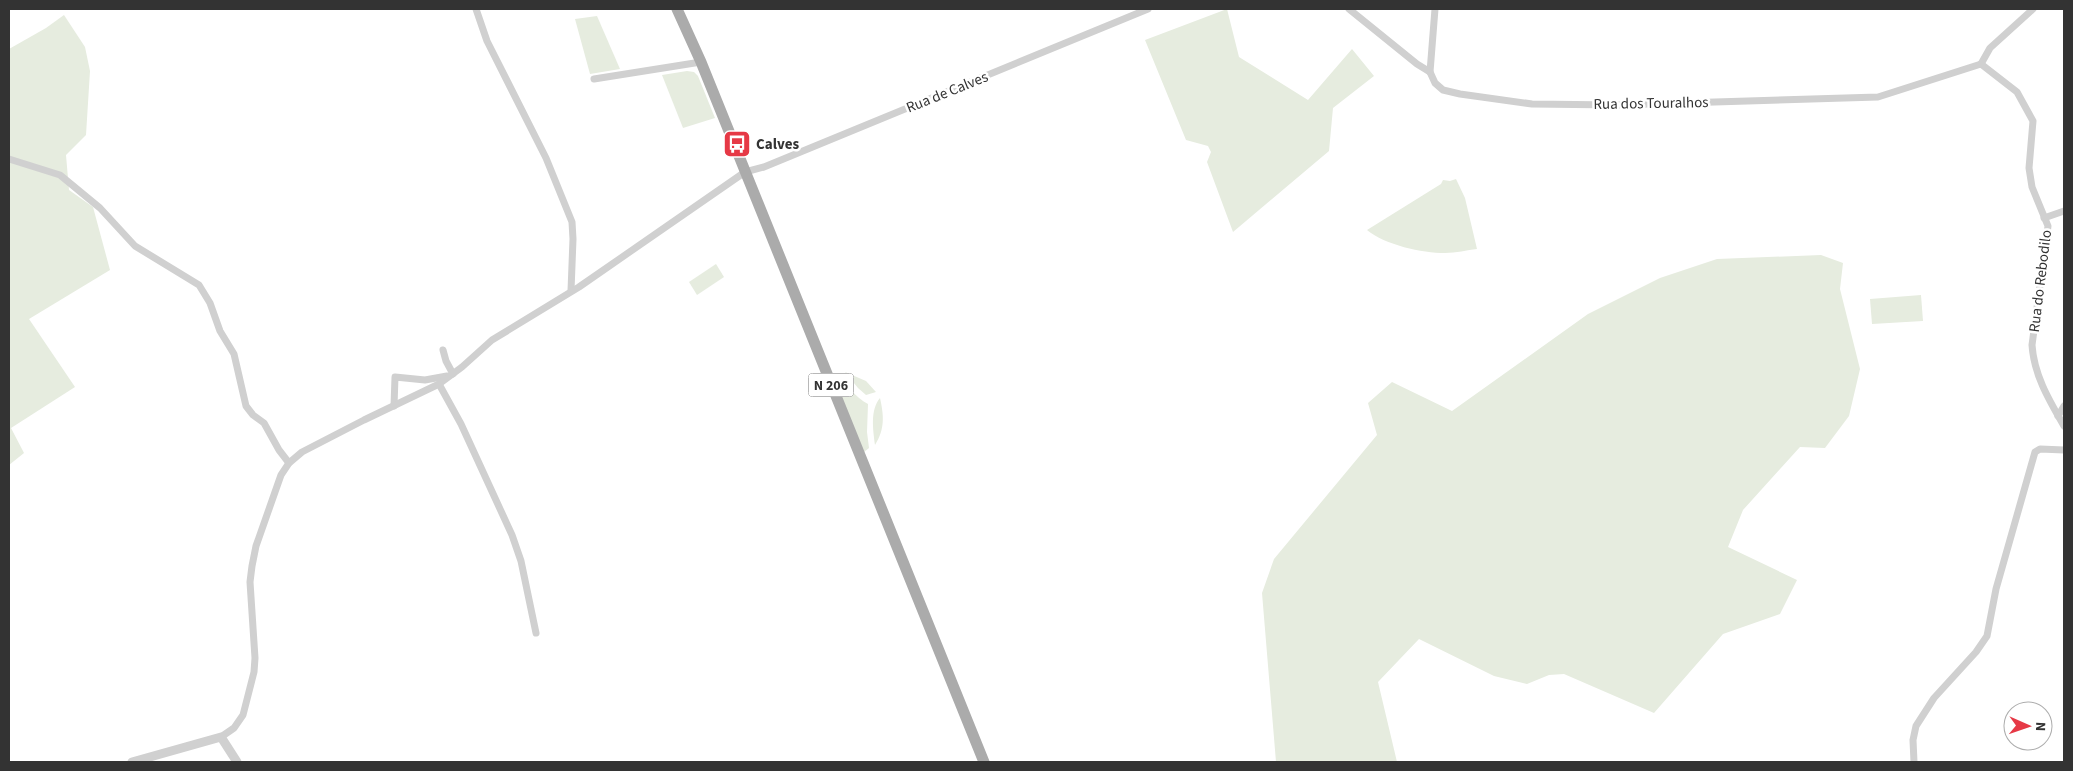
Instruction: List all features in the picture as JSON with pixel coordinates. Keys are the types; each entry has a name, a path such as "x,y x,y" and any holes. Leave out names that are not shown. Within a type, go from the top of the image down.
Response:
{"main road":[{"name":"N 206","path":"677,9 701,62 984,762"}],"street":[{"path":"476,9 487,41 546,158 572,222 571,291"},
{"name":"Rua de Calves","path":"289,463 302,452 439,384 492,340 571,291 745,172 773,163 1148,9"},
{"name":"Rua dos Touralhos","path":"1348,9 1417,64 1430,72 1435,83 1443,90 1532,104 1617,104 1878,97 1981,64"},
{"path":"1430,72 1435,9"},
{"path":"1981,64 1990,48 2033,9"},
{"path":"594,79 701,62"},
{"name":"Rua do Rebodilo","path":"1981,64 2017,92 2033,121 2030,168 2032,188 2048,226 2032,345 2033,362 2040,382 2064,426"},
{"path":"9,159 60,175 100,208 135,246 199,285 210,304 220,331 234,354 246,406 252,415 264,423 279,450 289,463 282,475 256,546 252,566 250,582 255,658 254,672 243,715 234,728 221,737 132,762"},
{"path":"2044,218 2064,211"},
{"path":"394,406 395,377 425,380 452,375 443,350"},
{"path":"439,384 461,424 512,535 520,561 536,633"},
{"path":"2058,416 2064,406"},
{"path":"1914,762 1916,726 1934,698 1976,652 1987,636 1996,589 2035,452 2040,449 2064,450"},
{"path":"221,737 237,762"}],"shaded area":[{"path":"1227,9 1239,57 1308,100 1352,49 1374,76 1333,108 1329,151 1233,232 1207,162 1211,152 1208,146 1186,140 1145,40"},
{"path":"64,15 85,47 90,71 86,135 66,155 69,190 93,207 110,270 29,319 75,387 11,428 24,453 9,465 9,49 46,28"},
{"path":"597,16 620,69 590,74 575,19"},
{"path":"687,71 694,72 698,76 715,118 683,128 662,75"},
{"path":"1456,179 1465,198 1477,249 1453,253 1426,252 1394,244 1367,230 1441,184 1443,180 1450,181"},
{"path":"1821,255 1843,263 1840,289 1860,369 1849,416 1825,448 1800,447 1743,510 1728,547 1797,580 1780,614 1723,634 1654,713 1564,674 1549,675 1527,684 1494,676 1419,639 1378,682 1397,762 1276,762 1262,593 1274,559 1377,435 1368,403 1392,382 1452,411 1588,314 1660,278 1717,259"},
{"path":"716,264 724,277 697,295 689,282"},
{"path":"1921,295 1923,321 1872,324 1870,299"},
{"path":"845,372 866,381 876,392 866,395"},
{"path":"839,374 855,395 868,404 867,432 869,448 864,452 833,376"},
{"path":"880,398 883,422 881,433 875,445 873,414"}],"place":[{"name":"Calves","path":"737,144"}]}
